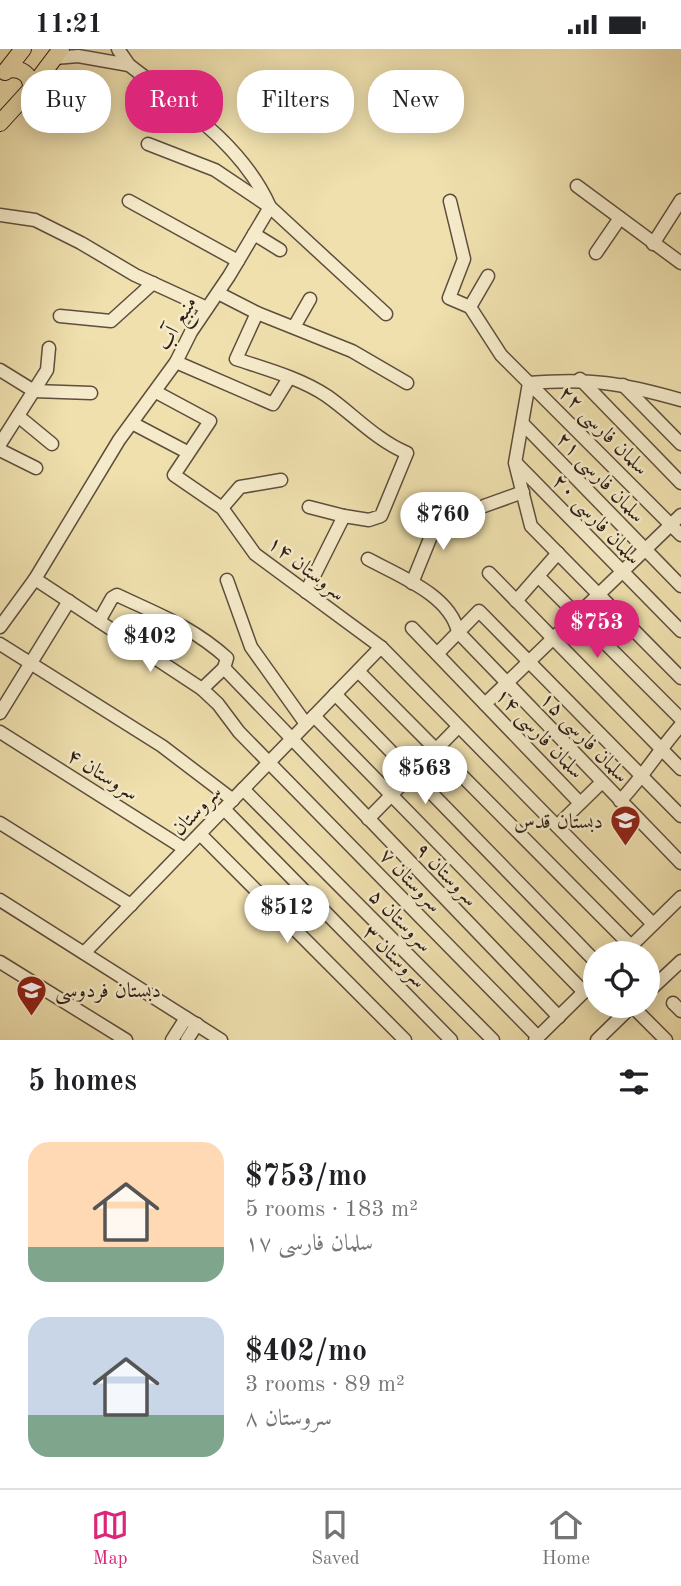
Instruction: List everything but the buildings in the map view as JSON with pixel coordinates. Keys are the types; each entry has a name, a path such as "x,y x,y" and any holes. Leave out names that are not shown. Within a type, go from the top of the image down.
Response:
{"main road":[{"path":"3,74 23,49"},
{"path":"46,70 58,53"},
{"path":"3,74 16,68 21,70"},
{"path":"0,123 21,101"}],"street":[{"path":"118,49 129,65 218,136 249,168 270,207"},
{"path":"58,53 129,65"},
{"path":"148,144 215,170 270,207 386,314"},
{"path":"577,186 681,263"},
{"path":"653,244 681,200"},
{"path":"129,201 238,261"},
{"path":"450,201 464,259 449,298 470,307 500,355 529,383 580,379 621,383 681,400"},
{"name":"منبع آب","path":"0,627 35,579 118,440 176,362 270,207"},
{"path":"0,215 35,220 153,283 207,308"},
{"path":"596,253 620,218"},
{"path":"254,234 281,250"},
{"path":"470,307 488,277"},
{"path":"60,316 111,321 153,283"},
{"path":"218,293 257,313 352,351 407,383"},
{"path":"294,327 310,299"},
{"path":"257,313 236,359 289,378 325,395 382,440 407,453 381,516 369,520 309,507"},
{"path":"0,444 47,370 49,348"},
{"path":"176,362 273,404 289,378"},
{"path":"0,370 34,391 91,393"},
{"path":"580,379 681,483"},
{"path":"529,383 515,463 531,526 681,678"},
{"name":"سلمان فارسی ۲۲","path":"529,383 681,535"},
{"path":"621,383 681,445"},
{"path":"132,423 187,452 210,421 156,392"},
{"path":"18,416 51,444"},
{"name":"سلمان فارسی ۲۱","path":"523,424 681,586"},
{"path":"0,450 36,468"},
{"name":"سروستان ۱۴","path":"187,452 174,475 222,508 255,554 380,647 557,826"},
{"name":"سلمان فارسی ۲۰","path":"515,463 681,631"},
{"path":"222,508 240,487 281,480"},
{"path":"484,506 523,492"},
{"path":"412,583 442,509"},
{"path":"485,704 681,515"},
{"path":"306,592 344,516"},
{"path":"516,601 558,553"},
{"name":"سلمان فارسی ۱۵","path":"368,559 412,583 439,602 455,619 458,632 506,684 681,863"},
{"path":"489,573 681,769"},
{"path":"538,576 681,719"},
{"name":"سروستان ۷","path":"35,579 202,689 218,704 239,732 537,1039"},
{"path":"228,580 251,647 310,720 391,795 583,991"},
{"name":"سروستان ۹","path":"99,621 112,598 117,596 193,630 227,658 224,668 290,740 559,1017"},
{"path":"0,713 69,601"},
{"path":"437,654 479,611 681,816"},
{"name":"سلمان فارسی ۱۴","path":"412,628 580,803 557,826"},
{"name":"سروستان ۳","path":"0,644 162,746 228,804 451,1040"},
{"name":"سروستان","path":"84,953 380,647"},
{"path":"202,689 224,668"},
{"path":"358,671 558,873 619,941"},
{"path":"335,694 583,949"},
{"path":"620,801 643,777 660,748 681,725"},
{"path":"368,819 458,727"},
{"name":"سروستان ۴","path":"0,732 186,849"},
{"path":"580,803 602,782"},
{"name":"سروستان ۵","path":"243,789 493,1040"},
{"path":"0,823 131,905"},
{"path":"557,826 653,924"},
{"path":"200,834 402,1037"},
{"path":"636,941 681,897"},
{"path":"0,900 221,1040"},
{"path":"0,962 126,1040"},
{"path":"660,981 680,963"},
{"path":"537,1039 583,993"},
{"path":"597,1040 620,1018"},
{"path":"644,1018 666,1040"},
{"path":"172,1040 191,1021"},
{"path":"187,1040 191,1021"}],"place":[{"name":"دبستان قدس","path":"626,848"},
{"name":"دبستان فردوسی","path":"32,1017"}]}
